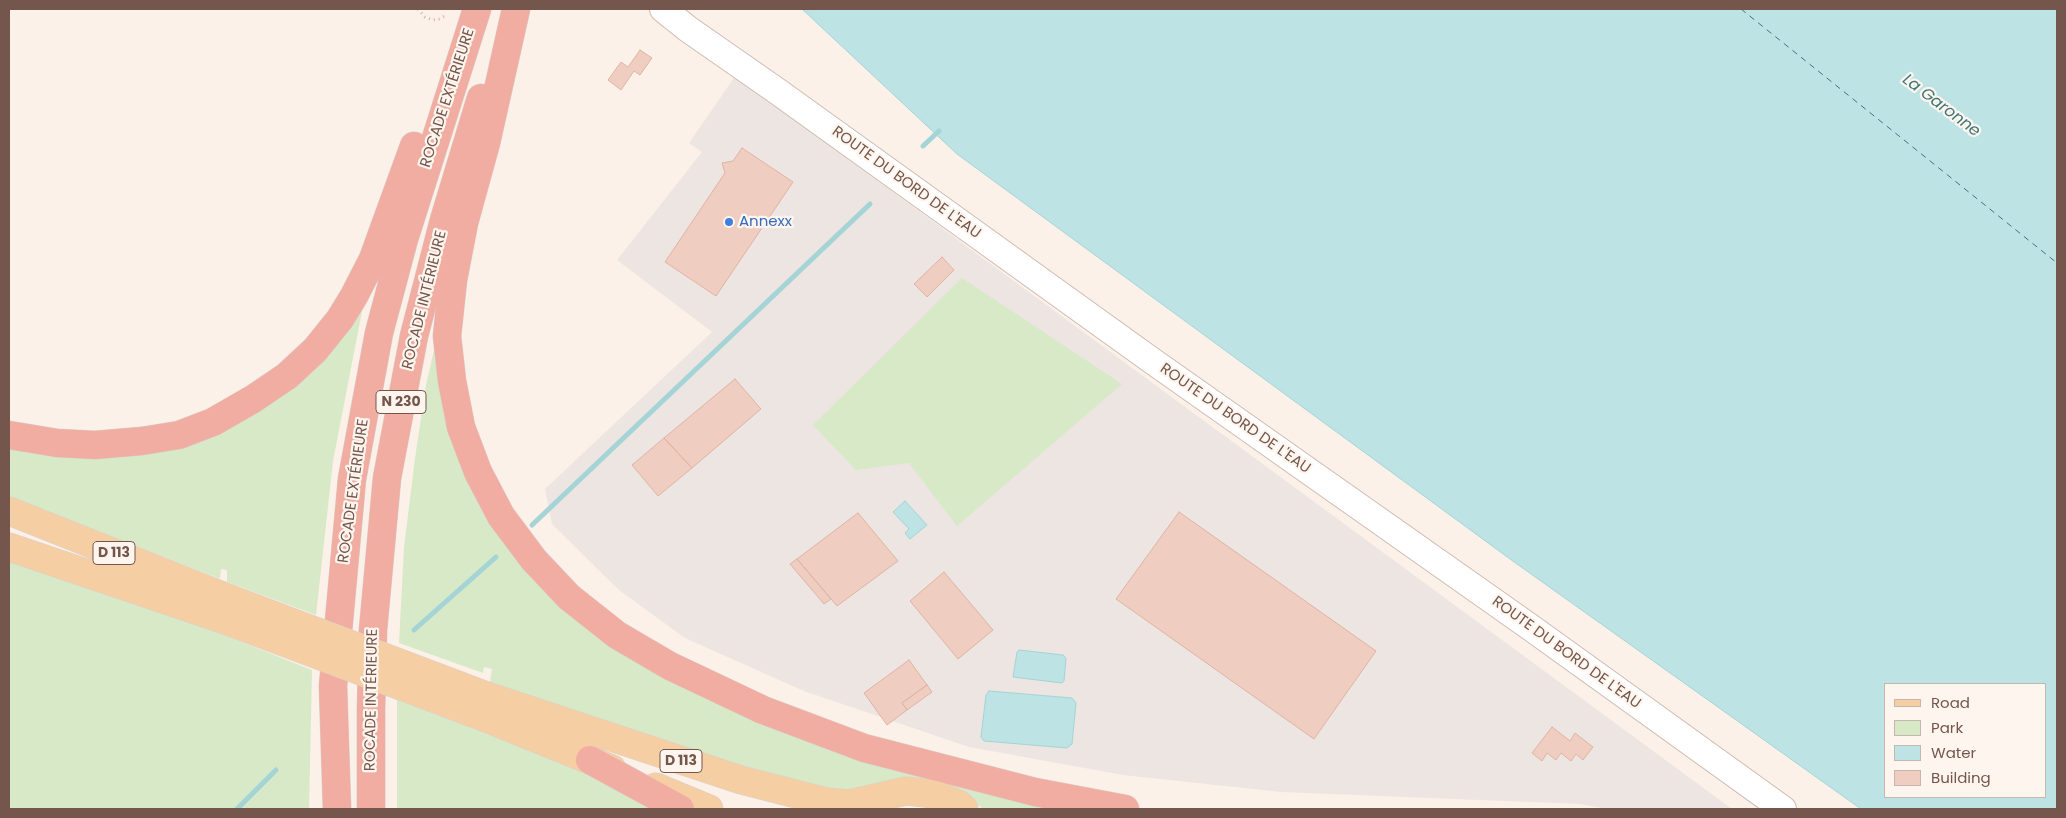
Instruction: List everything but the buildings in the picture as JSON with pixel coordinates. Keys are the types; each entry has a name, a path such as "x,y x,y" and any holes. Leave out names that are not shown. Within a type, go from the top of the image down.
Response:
{"highway":[{"name":"ROCADE EXTÉRIEURE","path":"337,809 333,686 352,479 379,332 420,183 477,9"},
{"name":"ROCADE INTÉRIEURE","path":"371,809 373,630 387,478 414,336 468,137 511,9"},
{"path":"516,9 486,143 464,223 453,280 447,336 452,381 461,427 478,472 501,516 534,560 569,597 617,635 670,666 763,710 864,748 1035,792 1125,809"},
{"path":"9,435 56,443 95,445 142,441 179,435 213,422 253,399 287,376 315,350 340,319 373,259 459,12"},
{"path":"319,809 318,793 333,686"},
{"path":"371,709 382,809"},
{"path":"590,760 680,809"}],"main road":[{"name":"D 113","path":"9,511 219,606 487,707 784,792 827,802 870,804"},
{"name":"D 113","path":"9,547 219,606"},
{"name":"D 113","path":"487,707 590,760 709,809"},
{"path":"870,804 906,792 933,794 958,804 964,809"}],"street":[{"name":"ROUTE DU BORD DE L'EAU","path":"663,9 688,29 1158,365 1522,621 1783,809"}],"path":[{"path":"418,9 424,17 432,20 459,12"}],"shaded area":[{"path":"736,75 1732,809 1607,809 1580,804 1281,792 1123,775 969,747 804,691 685,638 619,590 552,524 545,489 712,332 617,260 702,152 689,143"}],"green space":[{"path":"962,278 1122,384 957,526 909,463 856,470 813,425"},
{"path":"364,301 333,461 316,615 227,582 227,570 221,569 220,579 9,497 9,447 175,446"},
{"path":"440,337 476,490 640,659 1082,809 983,809 959,790 843,795 741,769 599,721 490,682 492,669 484,667 483,673 399,643 404,547 415,458 426,385 434,350"},
{"path":"9,559 204,627 312,670 309,809 9,809"},
{"path":"397,700 490,734 588,774 662,809 397,809"}],"water":[{"name":"La Garonne","path":"802,9 2057,9 2057,809 1861,809 1510,559 957,154"},
{"path":"905,501 927,525 910,539 905,533 909,529 893,512"},
{"path":"1019,650 1063,655 1066,658 1064,681 1062,683 1013,677 1017,652"},
{"path":"989,691 1072,698 1076,703 1072,744 1067,748 984,741 981,737 986,695"}],"waterway":[{"path":"923,146 939,131"},
{"path":"532,525 870,204"},
{"path":"414,630 496,557"},
{"path":"237,809 276,770"}],"ferry route":[{"path":"1741,9 2057,263"}],"place":[{"name":"Annexx","path":"729,222"}]}
